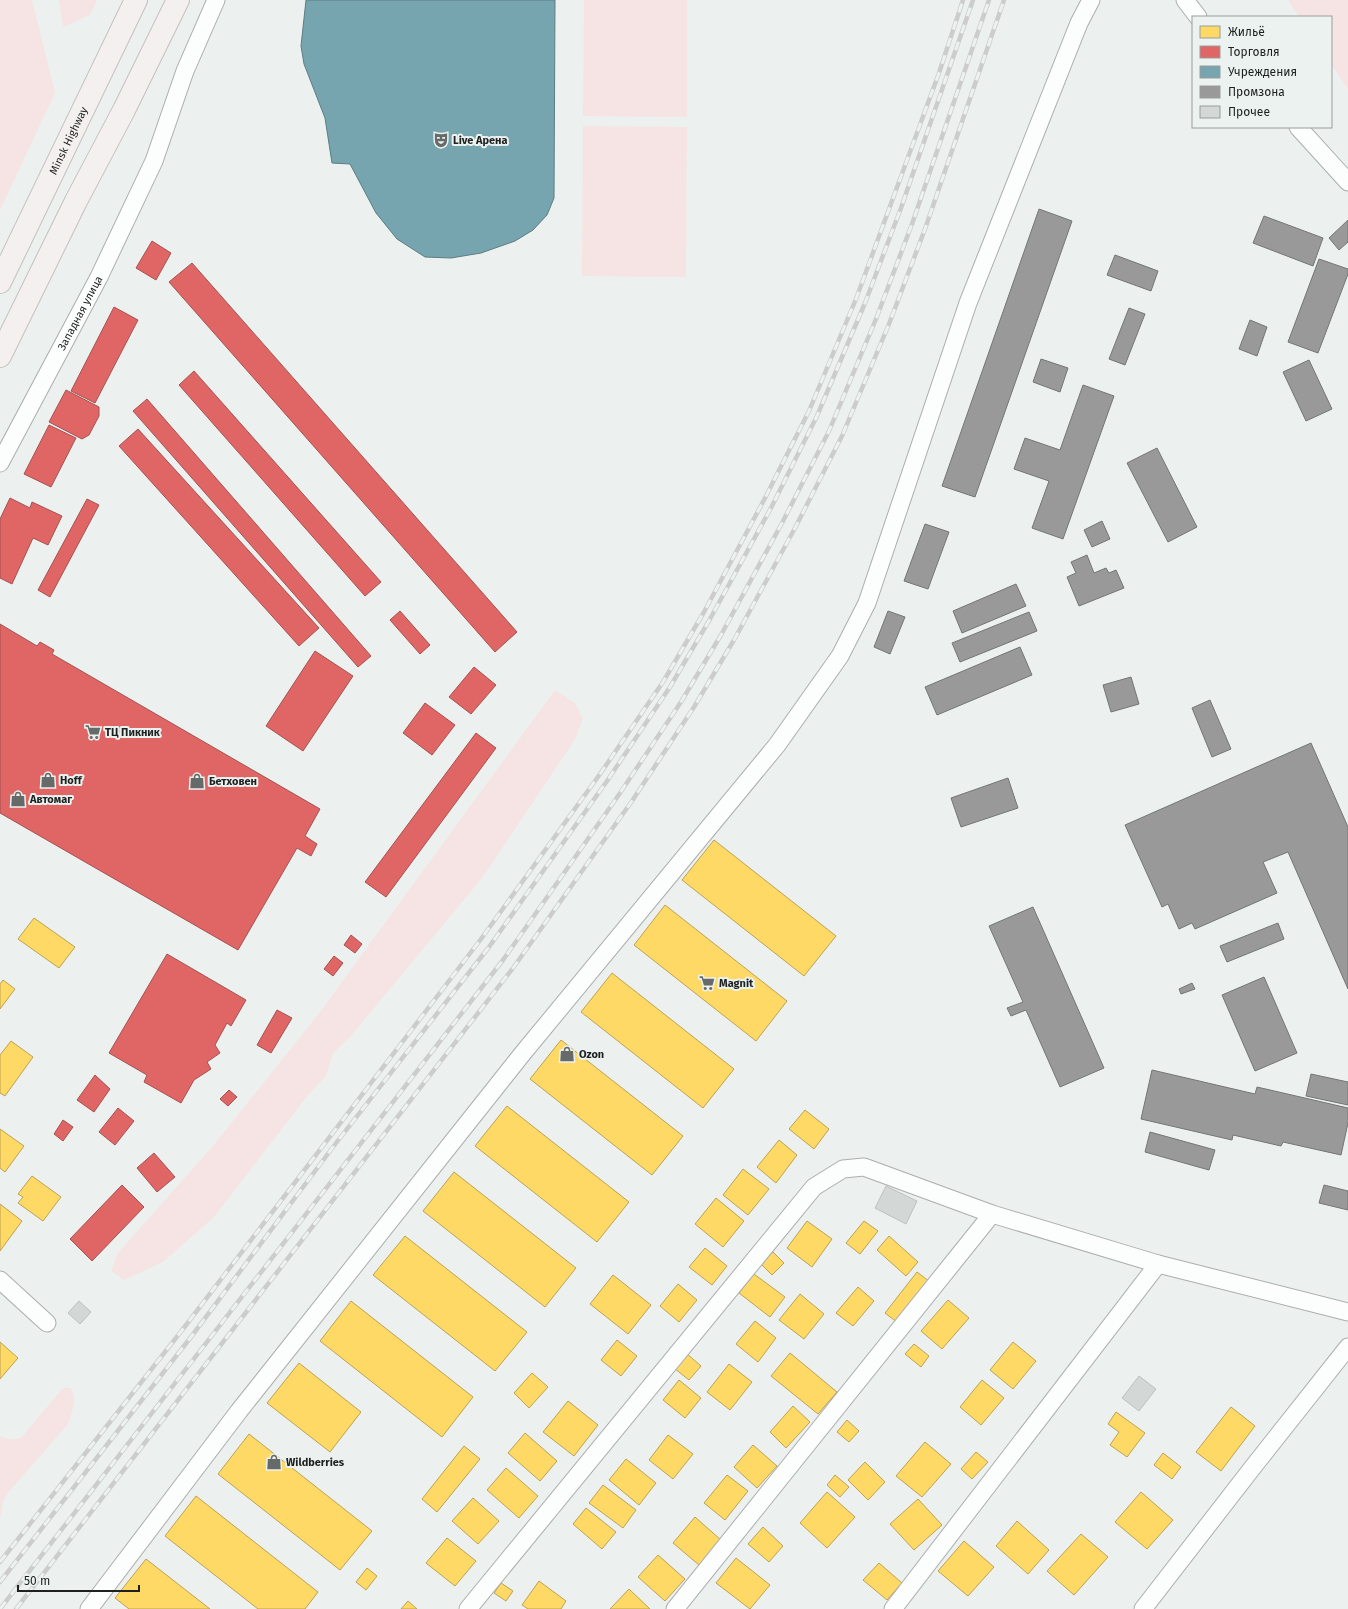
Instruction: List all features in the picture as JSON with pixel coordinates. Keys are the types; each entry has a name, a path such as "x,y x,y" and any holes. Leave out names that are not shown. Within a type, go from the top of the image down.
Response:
{"highway":[{"name":"Minsk Highway","path":"0,282 136,0"},
{"path":"0,356 76,201 124,110 178,0"}],"street":[{"path":"146,66 187,0"},
{"name":"Западная улица","path":"0,463 99,277 154,160 185,71 216,0"},
{"path":"89,1609 238,1411 523,1053 777,746 840,656 867,603 968,303 1079,23 1091,0"},
{"path":"1185,0 1197,16"},
{"path":"1299,128 1348,182"},
{"path":"468,1609 814,1187 843,1169 864,1168 992,1214 1158,1264 1348,1312"},
{"path":"675,1609 992,1214"},
{"path":"893,1609 1158,1264"},
{"path":"0,1280 47,1323"},
{"path":"1143,1609 1348,1347"}],"shaded area":[{"path":"0,0 32,0 55,93 0,210"},
{"path":"59,0 97,0 90,15 63,27"},
{"path":"584,0 687,0 687,117 583,116"},
{"path":"1288,0 1348,0 1348,89 1332,65 1332,16 1298,16"},
{"path":"583,126 687,127 686,277 582,276"},
{"path":"555,690 575,703 583,719 574,741 482,878 350,1037 333,1053 326,1076 308,1095 214,1217 163,1262 124,1280 111,1271 118,1253 213,1146 317,1016"},
{"path":"63,1388 70,1388 74,1395 74,1404 70,1419 67,1425 7,1494 3,1501 0,1520 0,1436 10,1439 21,1438"}],"building: Жильё":[{"path":"714,840 836,936 804,976 682,880"},
{"path":"665,905 787,1001 756,1041 634,945"},
{"path":"34,918 75,947 59,968 18,939"},
{"path":"612,973 734,1069 703,1108 581,1012"},
{"path":"3,980 15,989 0,1009 0,984"},
{"path":"561,1040 683,1136 652,1175 530,1079"},
{"path":"11,1041 33,1057 5,1096 0,1093 0,1055"},
{"path":"507,1106 629,1202 597,1242 475,1146"},
{"path":"805,1110 829,1129 814,1149 789,1129"},
{"path":"0,1129 24,1146 5,1172 0,1168"},
{"path":"779,1140 797,1155 776,1183 757,1167"},
{"path":"743,1169 769,1189 748,1215 723,1195"},
{"path":"454,1172 576,1268 545,1307 423,1211"},
{"path":"32,1176 61,1197 43,1221 18,1203 23,1197 18,1194"},
{"path":"716,1198 744,1221 723,1247 695,1224"},
{"path":"0,1204 22,1221 0,1251"},
{"path":"807,1221 832,1239 812,1267 787,1248"},
{"path":"864,1221 878,1231 860,1254 846,1243"},
{"path":"405,1236 527,1332 495,1371 373,1275"},
{"path":"889,1236 918,1262 906,1276 877,1250"},
{"path":"705,1248 727,1266 712,1285 689,1267"},
{"path":"773,1252 784,1263 772,1275 761,1264"},
{"path":"917,1272 930,1282 898,1323 885,1313"},
{"path":"754,1274 785,1297 770,1317 739,1293"},
{"path":"613,1275 651,1305 628,1334 590,1304"},
{"path":"678,1284 697,1300 679,1322 660,1306"},
{"path":"858,1287 874,1301 853,1326 836,1313"},
{"path":"800,1294 824,1314 804,1339 779,1320"},
{"path":"948,1300 969,1318 942,1349 921,1331"},
{"path":"351,1301 473,1397 442,1437 320,1341"},
{"path":"755,1321 776,1338 758,1362 736,1344"},
{"path":"617,1340 637,1356 621,1376 601,1360"},
{"path":"0,1342 18,1358 0,1379"},
{"path":"1013,1342 1036,1361 1013,1389 990,1370"},
{"path":"914,1344 929,1356 921,1367 905,1354"},
{"path":"686,1353 701,1366 689,1380 674,1368"},
{"path":"790,1353 837,1392 818,1414 771,1376"},
{"path":"299,1363 361,1412 330,1452 267,1403"},
{"path":"729,1364 752,1382 730,1410 707,1392"},
{"path":"532,1373 548,1387 529,1408 514,1393"},
{"path":"679,1380 701,1398 685,1418 663,1400"},
{"path":"982,1380 1004,1398 981,1425 960,1407"},
{"path":"568,1401 598,1425 574,1456 543,1432"},
{"path":"793,1406 810,1422 786,1448 770,1432"},
{"path":"1231,1407 1255,1426 1221,1471 1196,1452"},
{"path":"1116,1412 1145,1433 1127,1457 1110,1445 1119,1432 1108,1424"},
{"path":"847,1420 859,1431 849,1442 837,1432"},
{"path":"525,1433 557,1461 540,1481 508,1453"},
{"path":"249,1434 372,1531 340,1570 218,1474"},
{"path":"668,1435 693,1454 673,1479 649,1460"},
{"path":"925,1442 951,1464 922,1497 896,1476"},
{"path":"753,1445 777,1466 757,1488 734,1467"},
{"path":"464,1446 480,1459 437,1512 422,1499"},
{"path":"976,1452 988,1462 972,1479 961,1469"},
{"path":"1163,1453 1181,1467 1172,1479 1154,1465"},
{"path":"626,1459 656,1483 639,1505 609,1480"},
{"path":"865,1462 885,1482 868,1500 848,1480"},
{"path":"506,1468 538,1496 519,1518 487,1490"},
{"path":"727,1475 748,1491 725,1520 704,1503"},
{"path":"835,1475 849,1487 840,1497 827,1485"},
{"path":"603,1485 636,1510 623,1528 589,1503"},
{"path":"827,1492 855,1517 827,1548 800,1523"},
{"path":"1141,1492 1173,1520 1147,1549 1115,1522"},
{"path":"196,1496 318,1592 305,1609 258,1609 165,1536"},
{"path":"473,1498 499,1521 478,1544 452,1521"},
{"path":"918,1499 942,1525 914,1550 890,1524"},
{"path":"586,1508 616,1532 602,1549 573,1524"},
{"path":"695,1517 721,1540 699,1565 673,1543"},
{"path":"1017,1521 1049,1550 1028,1574 996,1546"},
{"path":"763,1527 783,1546 769,1562 748,1544"},
{"path":"1081,1534 1108,1557 1074,1595 1047,1571"},
{"path":"447,1538 476,1561 455,1586 426,1563"},
{"path":"964,1541 994,1567 968,1596 938,1571"},
{"path":"658,1555 685,1579 665,1601 638,1577"},
{"path":"736,1558 770,1585 750,1609 716,1583"},
{"path":"146,1559 210,1609 129,1609 115,1598"},
{"path":"879,1563 902,1583 887,1600 863,1580"},
{"path":"367,1568 377,1576 366,1590 356,1582"},
{"path":"539,1581 566,1601 561,1609 528,1609 522,1605"},
{"path":"501,1583 513,1591 506,1601 494,1593"},
{"path":"629,1589 650,1609 610,1609"},
{"path":"408,1601 417,1609 401,1609"}],"building: Торговля":[{"path":"152,241 171,253 156,280 136,268"},
{"path":"192,263 517,632 495,652 169,282"},
{"path":"114,307 138,320 95,403 71,391"},
{"path":"194,371 381,582 365,596 179,385"},
{"path":"66,390 99,407 99,416 89,435 82,439 49,422"},
{"path":"147,399 371,656 358,667 133,411"},
{"path":"49,425 76,438 51,487 24,474"},
{"path":"138,429 319,628 299,646 119,446"},
{"path":"10,498 30,508 32,502 62,516 48,545 33,538 12,584 0,578 0,519"},
{"path":"87,499 99,505 50,597 38,590"},
{"path":"400,611 430,645 420,654 390,620"},
{"name":"ТЦ Пикник","path":"0,624 37,646 40,642 54,650 52,654 320,809 305,836 317,844 311,856 297,848 238,950 0,813"},
{"path":"315,651 353,676 303,751 266,726"},
{"path":"474,667 496,685 471,714 449,697"},
{"path":"425,703 455,725 432,755 403,733"},
{"path":"476,733 496,748 386,897 365,882"},
{"path":"351,935 362,944 355,953 344,945"},
{"path":"167,954 246,1000 231,1026 227,1023 215,1045 220,1053 207,1062 211,1069 194,1080 181,1103 144,1082 147,1075 109,1053"},
{"path":"334,956 343,963 333,976 324,969"},
{"path":"277,1010 292,1018 271,1053 257,1045"},
{"path":"95,1075 110,1089 94,1112 77,1100"},
{"path":"229,1090 237,1097 228,1106 220,1099"},
{"path":"118,1108 134,1121 115,1145 99,1132"},
{"path":"63,1120 73,1127 63,1141 54,1134"},
{"path":"154,1153 175,1177 157,1192 137,1168"},
{"path":"122,1185 144,1207 92,1261 70,1239"}],"building: Учреждения":[{"name":"Live Арена","path":"306,0 555,0 554,198 547,215 533,230 515,241 481,253 451,258 425,257 397,239 376,213 350,164 332,163 325,118 304,64 301,46"}],"building: Промзона":[{"path":"1039,209 1072,221 975,497 942,486"},
{"path":"1264,216 1323,238 1313,266 1253,243"},
{"path":"1348,220 1348,242 1339,250 1329,238"},
{"path":"1115,255 1158,271 1151,291 1107,275"},
{"path":"1319,259 1348,269 1348,274 1318,353 1288,342"},
{"path":"1129,308 1145,314 1125,365 1109,359"},
{"path":"1250,320 1267,327 1257,356 1239,349"},
{"path":"1041,359 1068,368 1060,392 1033,382"},
{"path":"1309,360 1332,409 1306,421 1283,372"},
{"path":"1083,385 1114,396 1063,539 1032,528 1049,481 1014,469 1025,438 1060,450"},
{"path":"1157,448 1197,527 1168,542 1127,463"},
{"path":"1102,521 1110,539 1092,547 1084,530"},
{"path":"925,524 949,532 928,589 904,581"},
{"path":"1087,555 1094,573 1106,568 1109,573 1116,570 1124,588 1079,606 1067,577 1076,573 1071,562"},
{"path":"1016,584 1026,606 962,633 953,611"},
{"path":"888,611 905,617 890,654 874,647"},
{"path":"1029,612 1037,631 960,662 952,643"},
{"path":"1020,647 1032,675 937,715 925,687"},
{"path":"1131,677 1139,704 1111,712 1103,685"},
{"path":"1210,700 1231,749 1212,757 1192,708"},
{"path":"1311,743 1348,827 1348,989 1288,852 1263,862 1277,893 1195,929 1192,923 1179,929 1168,904 1162,907 1125,825"},
{"path":"1008,778 1018,808 961,827 951,798"},
{"path":"1033,907 1104,1068 1060,1087 1026,1010 1011,1016 1007,1008 1023,1002 989,926"},
{"path":"1278,923 1284,939 1227,962 1220,946"},
{"path":"1264,977 1297,1053 1255,1071 1222,995"},
{"path":"1192,983 1195,989 1181,994 1179,989"},
{"path":"1152,1070 1255,1094 1257,1087 1348,1108 1348,1123 1341,1155 1283,1142 1281,1146 1233,1135 1232,1140 1141,1119"},
{"path":"1311,1074 1348,1082 1348,1105 1306,1096"},
{"path":"1150,1132 1215,1150 1209,1170 1145,1152"},
{"path":"1324,1185 1348,1191 1348,1210 1319,1203"}],"building: Прочее":[{"path":"886,1186 917,1201 906,1224 875,1208"},
{"path":"79,1301 91,1312 80,1324 68,1313"},
{"path":"1139,1376 1156,1389 1139,1411 1122,1398"}],"railway":[{"path":"0,1562 183,1329 481,939 600,774 663,682 704,612 764,500 809,411 856,299 939,73 963,0"},
{"path":"0,1582 191,1337 333,1147 489,947 607,781 670,687 710,619 771,508 817,416 865,303 901,208 973,0"},
{"path":"0,1609 503,960 618,796 681,702 721,635 782,523 829,431 876,319 912,224 989,0"},
{"path":"16,1609 513,968 632,801 694,707 734,640 795,528 842,436 889,324 925,229 1004,0"}],"place":[{"name":"Live Арена","path":"441,140"},
{"name":"ТЦ Пикник","path":"93,732"},
{"name":"Hoff","path":"48,780"},
{"name":"Бетховен","path":"197,781"},
{"name":"Автомаг","path":"18,799"},
{"name":"Magnit","path":"707,983"},
{"name":"Ozon","path":"567,1054"},
{"name":"Wildberries","path":"274,1462"}]}
